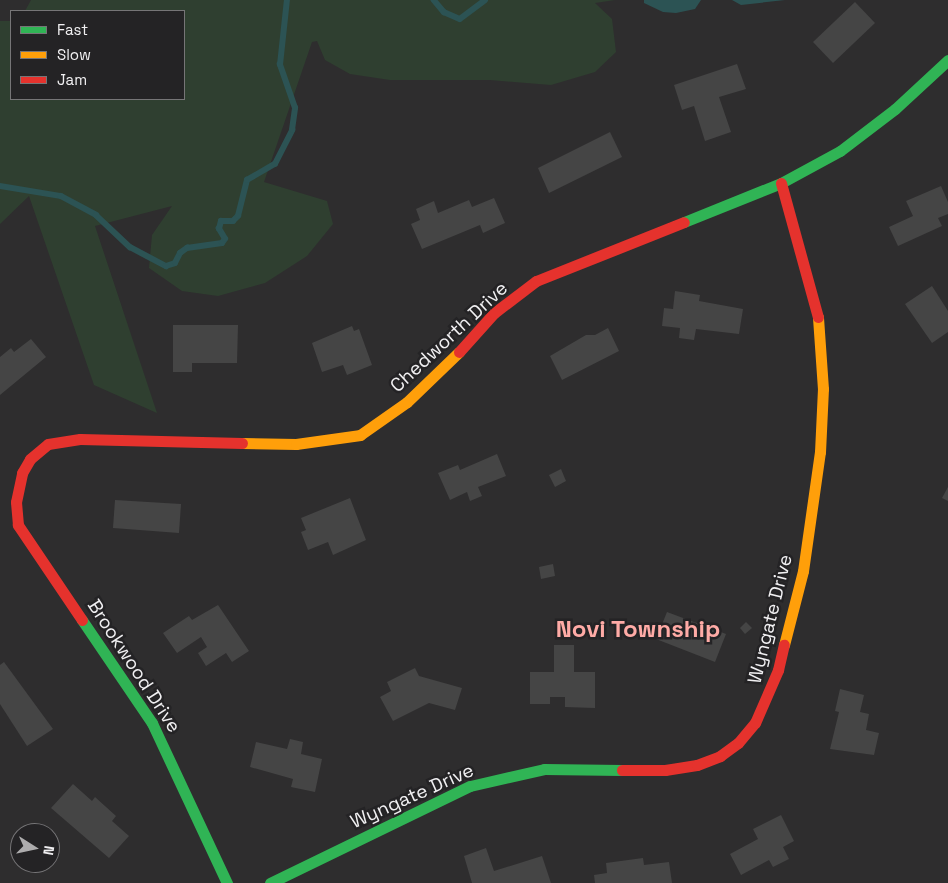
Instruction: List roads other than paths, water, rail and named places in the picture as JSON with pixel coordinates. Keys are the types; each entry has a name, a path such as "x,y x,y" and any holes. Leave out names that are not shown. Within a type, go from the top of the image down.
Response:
{"street":[{"name":"Chedworth Drive","path":"22,472 30,459 48,444 80,439 296,444 360,435 407,402 443,369 494,313 536,281 782,183 840,151 894,109 948,60"},
{"name":"Wyngate Drive","path":"270,883 470,786 544,769 665,770 697,765 732,747 755,723 778,670 803,571 820,452 824,389 817,307 782,183"},
{"name":"Brookwood Drive","path":"22,472 16,502 18,525 152,723 227,883"}],"water":[{"path":"644,0 701,0 695,9 676,13 663,12 644,3"},
{"path":"732,0 785,0 741,5"}],"waterway":[{"path":"0,186 61,196 96,215 130,247 166,266 175,263 180,253 187,248 222,243 225,239 219,229 221,221 233,221 238,216 247,180 275,164 292,130 295,108 280,65 287,0"},
{"path":"434,0 444,12 460,19 485,0"}],"district":[{"name":"Novi Township","path":"638,629"}]}
